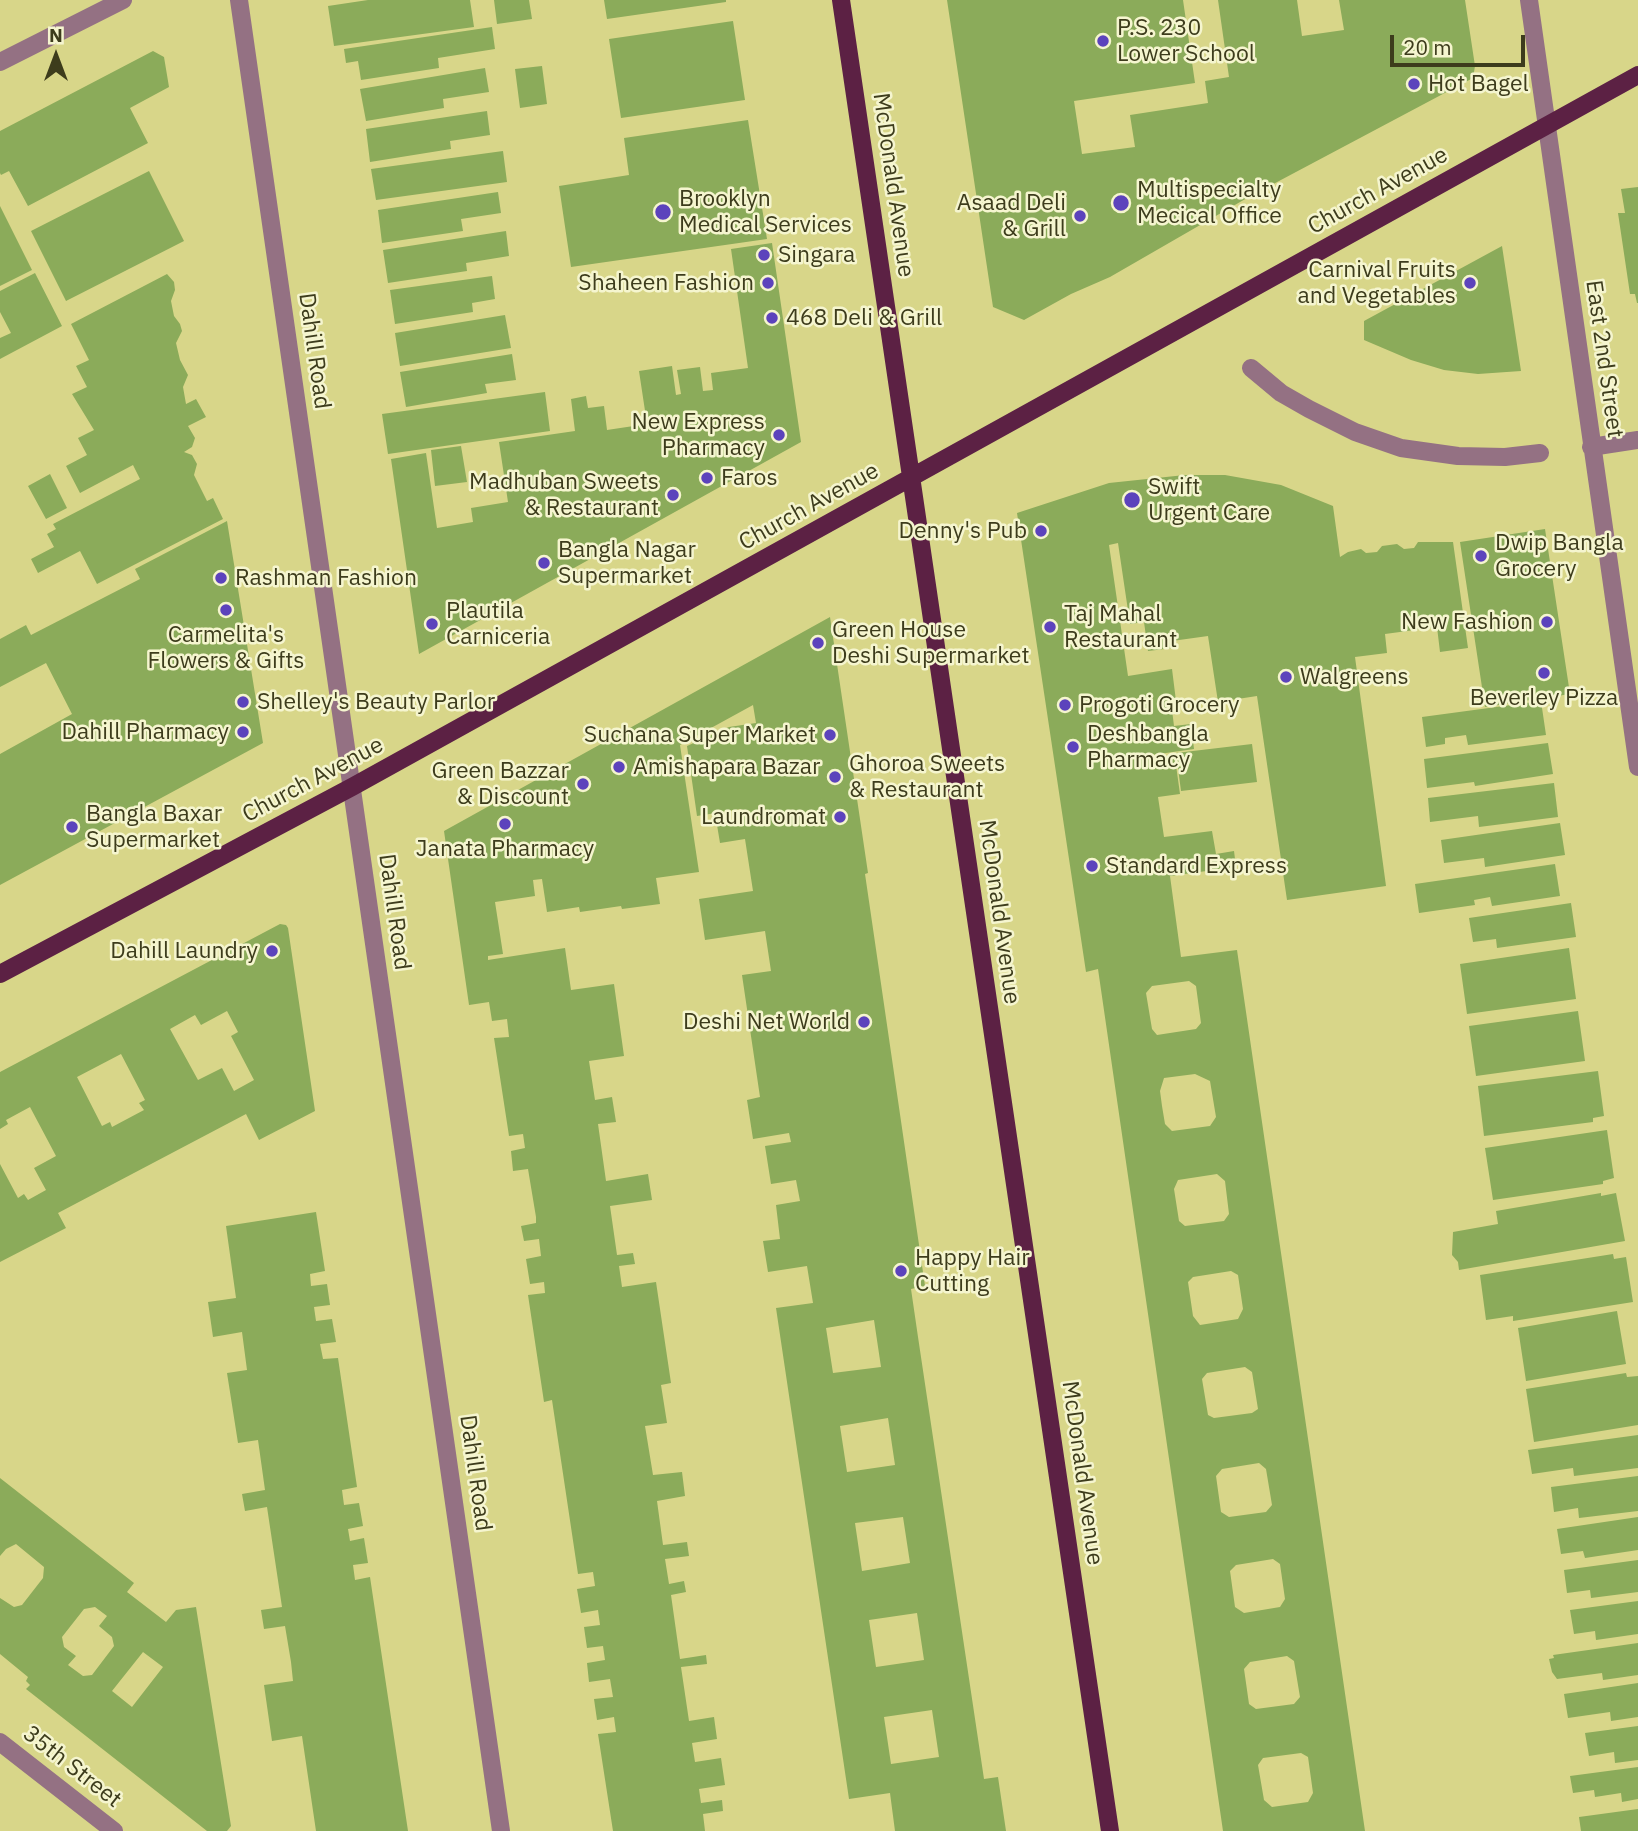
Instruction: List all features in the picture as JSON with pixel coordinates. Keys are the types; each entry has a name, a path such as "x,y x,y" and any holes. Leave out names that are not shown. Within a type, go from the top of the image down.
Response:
{"main road":[{"name":"McDonald Avenue","path":"841,0 1110,1831"},
{"name":"Church Avenue","path":"0,974 352,787 1638,75"}],"street":[{"path":"0,62 123,0"},
{"name":"Dahill Road","path":"239,0 501,1831"},
{"name":"East 2nd Street","path":"1530,0 1638,766"},
{"path":"1251,368 1281,393 1309,409 1355,432 1401,448 1458,456 1505,457 1540,453"},
{"path":"1591,447 1638,440"},
{"name":"35th Street","path":"0,1742 114,1831"}],"building":[{"path":"368,0 470,0 474,27 334,46 328,6"},
{"path":"494,0 529,0 532,19 497,24"},
{"path":"604,0 726,0 726,2 607,19"},
{"path":"947,0 1183,0 1195,83 1074,101 1082,154 1135,147 1130,115 1208,103 1205,81 1229,77 1218,0 1297,0 1302,36 1344,30 1339,0 1465,0 1475,66 1473,78 1247,198 1110,277 1071,294 1024,320 993,307"},
{"path":"733,21 745,100 621,118 609,39"},
{"path":"492,27 495,49 438,58 439,68 361,80 358,61 346,63 344,49"},
{"path":"153,51 164,57 169,87 130,108 148,143 28,206 9,171 1,175 0,173 0,131"},
{"path":"542,66 547,104 520,108 515,69"},
{"path":"485,68 489,92 443,99 444,108 366,121 360,89"},
{"path":"487,111 490,135 450,141 451,149 370,162 366,129"},
{"name":"Brooklyn Medical Services","path":"748,120 767,239 571,267 559,186 629,175 624,138"},
{"path":"503,151 507,182 376,200 371,169"},
{"path":"149,171 184,241 66,301 31,231"},
{"path":"1638,187 1637,303 1635,294 1630,294 1618,213 1625,213 1621,189"},
{"path":"498,192 501,213 461,219 463,231 382,243 378,210"},
{"path":"0,206 32,270 0,286"},
{"path":"506,231 509,256 466,263 467,271 388,283 383,250"},
{"path":"772,243 801,442 419,654 391,459 426,453 437,528 473,522 471,508 508,502 499,442 575,431 571,399 586,396 588,408 604,406 607,430 647,424 639,371 672,366 676,395 681,394 677,370 700,367 703,391 713,390 711,373 748,368 731,249"},
{"name":"Carnival Fruits and Vegetables","path":"1502,246 1521,371 1478,374 1444,370 1411,360 1364,340 1364,321"},
{"path":"35,273 62,326 0,359 0,338 11,333 0,312 0,291"},
{"path":"167,274 174,282 175,290 171,301 174,316 182,331 176,343 180,360 188,375 183,387 186,404 196,399 206,417 188,426 195,438 192,447 184,452 192,455 197,464 194,475 207,501 213,498 223,519 97,584 80,551 38,573 31,559 54,547 47,534 56,529 53,524 140,479 133,465 80,493 66,466 87,455 78,438 94,430 72,394 87,387 76,366 89,360 71,324"},
{"path":"492,276 495,299 472,303 473,312 395,324 390,290"},
{"path":"505,315 511,348 400,366 395,333"},
{"path":"512,354 516,380 485,384 487,393 406,407 400,372"},
{"path":"545,392 550,431 388,454 382,414"},
{"path":"461,446 467,482 435,486 431,450"},
{"path":"50,474 67,508 46,519 28,486"},
{"path":"1185,475 1225,475 1281,485 1333,506 1340,557 1361,549 1366,553 1377,552 1382,546 1397,544 1404,549 1414,548 1418,542 1453,542 1468,648 1440,652 1437,627 1385,634 1387,653 1355,657 1386,886 1287,900 1257,696 1218,702 1208,636 1172,641 1173,648 1148,651 1144,622 1130,624 1118,543 1109,545 1128,676 1172,669 1177,709 1172,710 1174,726 1191,724 1194,749 1152,755 1153,761 1175,758 1180,794 1158,797 1164,837 1212,831 1216,854 1234,851 1236,867 1170,876 1181,957 1237,950 1365,1831 1223,1831 1098,969 1086,972 1017,513 1109,483","holes":["1189,981 1196,986 1201,1023 1196,1029 1157,1035 1152,1029 1146,993 1152,986","1195,1074 1210,1081 1216,1117 1210,1126 1172,1131 1165,1124 1160,1091 1164,1078","1217,1174 1225,1181 1229,1214 1224,1221 1185,1226 1179,1221 1174,1189 1178,1180","1231,1271 1238,1275 1243,1309 1238,1319 1200,1325 1193,1316 1188,1282 1193,1277","1245,1367 1252,1372 1258,1409 1252,1413 1214,1418 1208,1415 1202,1379 1207,1373","1259,1463 1266,1469 1272,1505 1266,1512 1229,1517 1221,1512 1216,1476 1222,1469","1273,1559 1280,1564 1285,1599 1280,1607 1244,1613 1235,1607 1230,1571 1236,1565","1287,1656 1294,1661 1300,1697 1294,1704 1256,1709 1249,1704 1244,1669 1250,1662","1301,1753 1308,1757 1313,1793 1308,1802 1272,1807 1264,1800 1258,1765 1263,1758"]},
{"path":"227,521 263,743 0,885 0,754 72,714 46,663 0,687 0,639 26,625 31,635 140,579 135,569"},
{"path":"1545,529 1570,694 1485,707 1460,542"},
{"path":"830,617 925,1286 911,1289 984,1779 998,1777 1006,1831 895,1831 890,1793 849,1799 776,1308 813,1303 807,1266 768,1272 763,1241 780,1239 776,1205 800,1201 796,1180 771,1184 765,1146 791,1142 789,1133 753,1139 747,1100 760,1097 742,975 771,971 765,931 705,940 699,899 753,891 745,839 720,843 717,825 743,822 741,809 697,816 687,746 729,727 756,723 753,705 680,745 699,872 656,878 660,904 580,912 579,907 547,912 542,879 533,880 535,896 495,902 503,954 488,956 488,960 565,948 571,990 614,984 624,1056 589,1061 595,1100 612,1097 616,1122 598,1124 606,1181 648,1174 652,1200 610,1206 617,1255 633,1253 635,1264 619,1266 622,1287 656,1282 671,1383 661,1385 667,1423 645,1426 653,1475 682,1472 685,1496 657,1501 663,1545 687,1542 689,1556 665,1559 669,1584 684,1581 686,1592 671,1595 680,1659 706,1655 707,1664 681,1667 689,1721 714,1717 717,1739 692,1743 695,1762 721,1758 725,1785 699,1789 701,1803 722,1800 723,1811 703,1814 705,1831 613,1831 598,1734 616,1732 614,1717 597,1720 594,1699 613,1697 610,1679 589,1682 587,1663 605,1660 603,1646 587,1648 584,1627 600,1625 598,1610 581,1613 577,1589 595,1586 593,1572 578,1574 552,1400 544,1402 528,1295 545,1293 544,1282 530,1284 526,1259 541,1256 539,1239 524,1241 521,1226 536,1223 536,1217 528,1169 513,1171 511,1151 525,1148 523,1134 509,1136 494,1038 509,1037 507,1019 492,1021 489,1002 469,1005 444,831","holes":["874,1320 881,1367 833,1373 826,1328","888,1418 895,1465 847,1472 840,1426","903,1517 910,1563 862,1571 855,1523","917,1613 924,1660 876,1667 869,1620","932,1710 939,1757 891,1764 884,1717"]},
{"path":"1541,701 1546,735 1468,745 1466,735 1445,738 1445,744 1426,747 1422,717"},
{"path":"1548,743 1553,774 1475,786 1474,782 1427,788 1424,759"},
{"path":"1252,744 1257,782 1181,791 1176,753"},
{"path":"1554,783 1558,817 1479,827 1478,816 1430,822 1428,798"},
{"path":"1560,823 1565,855 1485,867 1484,858 1444,863 1441,840"},
{"path":"1555,864 1560,896 1492,906 1490,897 1474,900 1475,905 1419,913 1415,884"},
{"path":"1571,903 1576,937 1497,948 1496,939 1473,942 1469,918"},
{"path":"280,924 288,928 315,1111 259,1140 246,1114 58,1213 66,1228 0,1262 0,1164 18,1198 24,1194 28,1200 46,1190 34,1168 56,1156 30,1107 6,1120 8,1124 0,1129 0,1072","holes":["227,1011 238,1032 231,1036 254,1080 234,1091 222,1068 198,1080 170,1029 195,1015 201,1025","121,1054 145,1100 139,1103 144,1110 112,1127 110,1122 102,1126 77,1077"]},
{"path":"1569,948 1576,999 1467,1014 1460,964"},
{"path":"1578,1011 1585,1061 1476,1076 1469,1026"},
{"path":"1598,1071 1604,1116 1593,1118 1593,1122 1484,1136 1478,1086"},
{"path":"1607,1130 1614,1178 1603,1181 1603,1184 1493,1200 1485,1148"},
{"path":"1601,1193 1601,1196 1616,1193 1625,1241 1459,1270 1458,1262 1452,1255 1453,1232 1498,1224 1496,1211"},
{"path":"316,1212 325,1271 310,1274 311,1286 327,1284 330,1305 314,1307 316,1321 332,1319 336,1342 320,1344 323,1359 338,1358 357,1487 342,1490 344,1505 359,1503 363,1526 348,1529 350,1541 364,1538 368,1563 353,1565 355,1580 370,1577 408,1831 316,1831 302,1736 272,1741 264,1685 293,1681 291,1662 285,1626 264,1629 261,1610 282,1607 267,1507 245,1511 242,1494 265,1490 258,1440 238,1443 227,1373 247,1370 242,1332 213,1337 208,1302 236,1298 226,1226"},
{"path":"1613,1254 1614,1259 1626,1257 1633,1302 1513,1321 1513,1316 1486,1320 1480,1275"},
{"path":"1617,1311 1626,1364 1526,1381 1518,1328"},
{"path":"1626,1373 1627,1377 1638,1376 1638,1425 1534,1442 1526,1389"},
{"path":"1638,1435 1638,1468 1574,1476 1573,1468 1532,1474 1528,1450"},
{"path":"1638,1476 1638,1511 1579,1518 1578,1508 1554,1512 1551,1487"},
{"path":"0,1478 134,1583 127,1592 166,1622 176,1610 196,1607 231,1826 227,1831 207,1831 26,1689 30,1685 26,1681 28,1677 0,1654 0,1598 14,1607 22,1605 43,1578 44,1567 16,1544 0,1556","holes":["95,1607 107,1616 99,1626 112,1637 114,1646 92,1675 83,1676 68,1665 76,1656 64,1647 62,1637 84,1609","143,1652 163,1667 132,1707 112,1691"]},
{"path":"1638,1517 1638,1550 1585,1558 1583,1551 1561,1554 1557,1529"},
{"path":"1638,1560 1638,1592 1591,1598 1590,1590 1567,1593 1564,1570"},
{"path":"1638,1601 1638,1634 1596,1640 1595,1631 1574,1634 1570,1610"},
{"path":"1638,1643 1638,1675 1603,1680 1602,1673 1557,1679 1552,1672 1549,1659 1554,1658 1553,1655"},
{"path":"1638,1683 1638,1717 1611,1721 1610,1712 1568,1718 1564,1694"},
{"path":"1638,1726 1638,1760 1615,1763 1614,1752 1589,1756 1585,1733"},
{"path":"1638,1767 1638,1799 1622,1802 1621,1793 1595,1797 1594,1790 1573,1793 1570,1776"},
{"path":"1638,1809 1638,1831 1581,1831 1579,1817"}],"place":[{"name":"P.S. 230 Lower School","path":"1103,41"},
{"name":"Hot Bagel","path":"1414,84"},
{"name":"Multispecialty Mecical Office","path":"1121,203"},
{"name":"Brooklyn Medical Services","path":"663,212"},
{"name":"Asaad Deli & Grill","path":"1080,216"},
{"name":"Singara","path":"764,255"},
{"name":"Shaheen Fashion","path":"768,283"},
{"name":"Carnival Fruits and Vegetables","path":"1470,283"},
{"name":"468 Deli & Grill","path":"772,318"},
{"name":"New Express Pharmacy","path":"779,435"},
{"name":"Faros","path":"707,478"},
{"name":"Madhuban Sweets & Restaurant","path":"673,495"},
{"name":"Swift Urgent Care","path":"1132,500"},
{"name":"Denny's Pub","path":"1041,531"},
{"name":"Dwip Bangla Grocery","path":"1481,556"},
{"name":"Bangla Nagar Supermarket","path":"544,563"},
{"name":"Rashman Fashion","path":"221,578"},
{"name":"Carmelita's Flowers & Gifts","path":"226,610"},
{"name":"New Fashion","path":"1547,622"},
{"name":"Plautila Carniceria","path":"432,624"},
{"name":"Taj Mahal Restaurant","path":"1050,627"},
{"name":"Green House Deshi Supermarket","path":"818,643"},
{"name":"Beverley Pizza","path":"1544,673"},
{"name":"Walgreens","path":"1286,677"},
{"name":"Shelley's Beauty Parlor","path":"243,702"},
{"name":"Progoti Grocery","path":"1065,705"},
{"name":"Dahill Pharmacy","path":"243,732"},
{"name":"Suchana Super Market","path":"830,735"},
{"name":"Deshbangla Pharmacy","path":"1073,747"},
{"name":"Amishapara Bazar","path":"619,767"},
{"name":"Ghoroa Sweets & Restaurant","path":"835,777"},
{"name":"Green Bazzar & Discount","path":"583,784"},
{"name":"Laundromat","path":"840,817"},
{"name":"Janata Pharmacy","path":"505,824"},
{"name":"Bangla Baxar Supermarket","path":"72,827"},
{"name":"Standard Express","path":"1092,866"},
{"name":"Dahill Laundry","path":"272,951"},
{"name":"Deshi Net World","path":"864,1022"},
{"name":"Happy Hair Cutting","path":"901,1271"}]}
